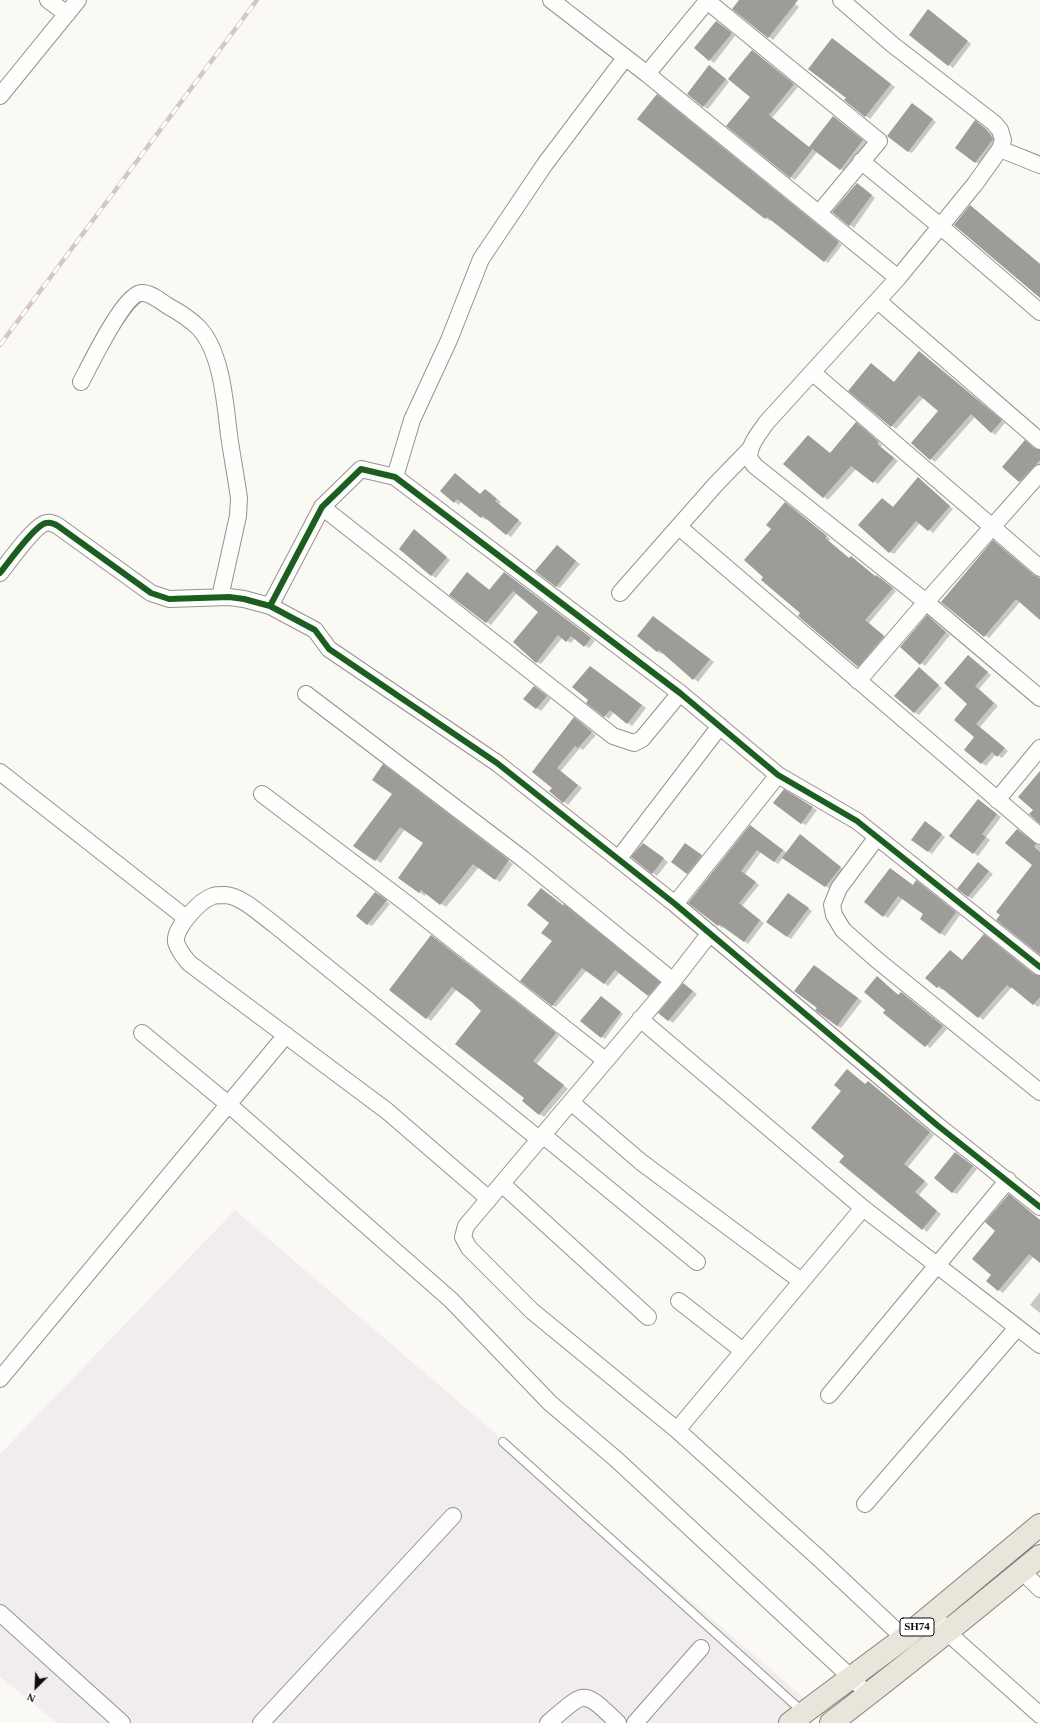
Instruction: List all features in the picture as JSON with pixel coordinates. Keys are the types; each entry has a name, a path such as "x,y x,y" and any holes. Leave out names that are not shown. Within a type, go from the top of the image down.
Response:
{"main road":[{"name":"SH74","path":"797,1718 904,1638 1040,1526"},
{"name":"SH74","path":"831,1723 869,1694 923,1649 948,1633 1040,1556"}],"street":[{"path":"48,0 67,14"},
{"path":"0,96 78,0"},
{"path":"551,0 647,74 898,278"},
{"path":"647,74 708,0 879,141 819,213"},
{"path":"620,593 721,478 749,450 766,423 898,278 975,184 1000,149 1003,140 1002,135 994,123 893,45 841,0"},
{"path":"395,477 412,420 449,340 481,259 545,164 625,58"},
{"path":"1000,149 1040,165"},
{"path":"861,161 940,226 1040,312"},
{"path":"81,382 116,319 133,296 138,293 148,294 186,316 200,329 211,349 223,381 239,498 238,516 220,597"},
{"path":"878,301 1040,441"},
{"path":"812,372 991,528 1040,568"},
{"path":"749,450 748,458 755,466 926,602 1040,698"},
{"path":"270,606 322,507 361,469 395,477 680,693 778,775 857,821 1040,967"},
{"path":"858,681 1040,473"},
{"path":"322,507 614,736 634,743 642,739 680,693"},
{"path":"0,573 32,534 44,524 51,523 58,526 151,593 168,599 220,597 244,599 270,606 315,630 329,649 497,763 619,858 937,1125 1040,1207"},
{"path":"679,527 1040,836"},
{"path":"306,694 523,859 673,981"},
{"path":"619,858 720,726"},
{"path":"997,800 1040,748"},
{"path":"0,772 186,918"},
{"path":"674,904 778,775"},
{"path":"262,794 406,903 605,1060"},
{"path":"876,837 839,888 832,905 834,915 843,930 877,960 1040,1092"},
{"path":"489,1199 387,1110 185,958 176,942 177,933 186,918 202,903 213,896 227,895 241,901 275,925 697,1262"},
{"path":"710,933 673,981 605,1060 542,1138 466,1226 463,1237 469,1248 532,1311 677,1430 822,1561 904,1638"},
{"path":"640,1019 863,1208 1040,1345"},
{"path":"142,1033 228,1104 451,1300 550,1403 617,1460 869,1694"},
{"path":"0,1379 286,1035"},
{"path":"571,1102 642,1162 801,1281"},
{"path":"829,1395 1008,1180"},
{"path":"502,1184 648,1316"},
{"path":"677,1430 863,1208"},
{"path":"678,1301 743,1351"},
{"path":"865,1504 1017,1328"},
{"path":"261,1723 453,1516"},
{"path":"1022,1571 1040,1588"},
{"path":"0,1613 122,1723"},
{"path":"933,1614 948,1633 1040,1715"},
{"path":"634,1723 701,1648"},
{"path":"548,1723 572,1703 582,1697 589,1697 595,1700 618,1723"}],"lane":[{"path":"503,1442 797,1718"}],"shaded area":[{"path":"235,1210 819,1711 801,1723 57,1723 0,1677 0,1454"}],"building":[{"path":"739,0 798,0 768,38 732,9"},
{"path":"928,9 968,41 948,66 909,35"},
{"path":"716,21 732,33 709,61 694,48"},
{"path":"832,38 891,84 865,117 844,100 846,98 808,69"},
{"path":"752,50 794,84 769,115 809,147 833,116 863,140 840,170 811,148 812,150 790,178 726,126 750,97 728,79"},
{"path":"709,65 726,79 703,107 687,94"},
{"path":"657,94 839,242 824,262 767,217 765,219 637,119"},
{"path":"912,103 933,119 908,152 887,136"},
{"path":"975,120 987,130 993,139 975,163 955,148"},
{"path":"857,183 872,195 849,226 832,212"},
{"path":"970,205 1040,264 1040,298 954,225"},
{"path":"919,351 1002,420 991,433 971,414 930,460 911,443 938,411 919,395 891,427 848,391 871,363 894,382"},
{"path":"856,422 879,442 877,444 894,458 873,483 851,466 823,498 783,464 808,435 830,453"},
{"path":"1025,440 1034,448 1040,450 1040,460 1019,482 1002,467"},
{"path":"455,473 480,494 485,489 497,499 495,501 519,520 506,535 483,516 481,518 457,499 454,503 440,491"},
{"path":"918,477 950,506 928,531 916,521 889,553 858,525 882,498 893,507"},
{"path":"785,502 827,536 825,538 849,558 851,556 875,576 876,575 893,588 865,620 884,636 858,667 798,616 800,613 761,580 763,577 744,560 771,529 766,525"},
{"path":"414,529 447,557 431,576 399,549"},
{"path":"993,540 1034,575 1040,578 1040,620 1016,599 984,637 941,602"},
{"path":"557,545 576,561 556,587 535,571"},
{"path":"467,572 489,590 504,572 591,638 584,647 571,636 566,642 558,635 536,663 513,642 538,612 513,591 486,623 449,595"},
{"path":"927,615 946,632 920,665 900,647"},
{"path":"653,616 710,659 693,680 659,650 657,652 637,636"},
{"path":"968,655 988,672 975,686 994,703 976,724 1005,748 997,757 992,752 981,764 964,750 974,737 954,720 967,704 944,683"},
{"path":"590,666 642,705 627,724 610,710 604,717 586,703 588,700 572,687"},
{"path":"919,667 939,685 914,713 894,696"},
{"path":"534,686 547,696 536,709 523,699"},
{"path":"574,717 592,732 578,748 575,746 557,768 578,785 563,803 549,791 552,788 532,772"},
{"path":"383,764 509,860 495,880 473,864 440,905 421,890 419,893 398,878 423,843 400,827 375,861 353,846 392,794 372,780"},
{"path":"1040,771 1040,824 1029,814 1033,810 1018,797"},
{"path":"784,789 813,807 801,824 773,803"},
{"path":"978,799 997,814 982,834 986,837 973,854 949,836"},
{"path":"925,821 942,834 928,852 911,840"},
{"path":"750,825 783,850 774,862 757,850 741,871 756,882 739,903 760,920 744,942 719,924 718,926 688,903"},
{"path":"1017,829 1036,844 1034,847 1040,852 1040,955 996,920 1000,915 996,912 1032,865 1005,843"},
{"path":"800,834 841,867 825,887 782,858"},
{"path":"643,843 664,858 652,874 631,857"},
{"path":"685,843 702,855 687,874 671,862"},
{"path":"978,862 989,871 968,897 957,889"},
{"path":"890,868 913,885 916,880 956,912 940,934 920,919 923,914 898,896 883,917 864,902"},
{"path":"541,888 563,906 564,904 660,982 648,996 615,970 604,984 582,968 552,1006 520,981 552,941 541,933 549,923 527,905"},
{"path":"375,892 387,900 367,925 356,916"},
{"path":"788,893 809,908 787,937 766,922"},
{"path":"984,934 1034,974 1040,976 1040,997 1033,1005 1007,985 978,1018 939,986 937,988 925,978 950,950 962,960"},
{"path":"431,935 556,1033 533,1061 564,1085 539,1115 522,1101 524,1098 455,1044 481,1011 472,1002 452,987 426,1019 389,990"},
{"path":"814,965 858,998 837,1026 815,1010 817,1008 794,991"},
{"path":"877,976 898,995 901,992 943,1026 925,1047 883,1013 885,1010 864,992"},
{"path":"683,983 693,991 668,1021 658,1013"},
{"path":"601,996 621,1012 601,1038 580,1021"},
{"path":"847,1069 865,1084 868,1081 930,1132 904,1164 925,1181 915,1192 937,1211 922,1230 839,1162 844,1156 811,1128 841,1091 834,1085"},
{"path":"955,1152 973,1166 952,1193 934,1178"},
{"path":"1009,1194 1040,1220 1040,1263 1029,1254 998,1291 986,1281 991,1275 972,1259 995,1231 985,1222"}],"railway":[{"path":"0,345 257,0"}],"cycle path":[{"path":"270,606 322,507 361,469 395,477 680,693 778,775 857,821 1040,967"},
{"path":"0,573 35,530 41,525 51,523 58,526 151,593 169,599 229,597 244,599 270,606 315,630 329,649 497,763 675,904 937,1125 1040,1207"}]}
